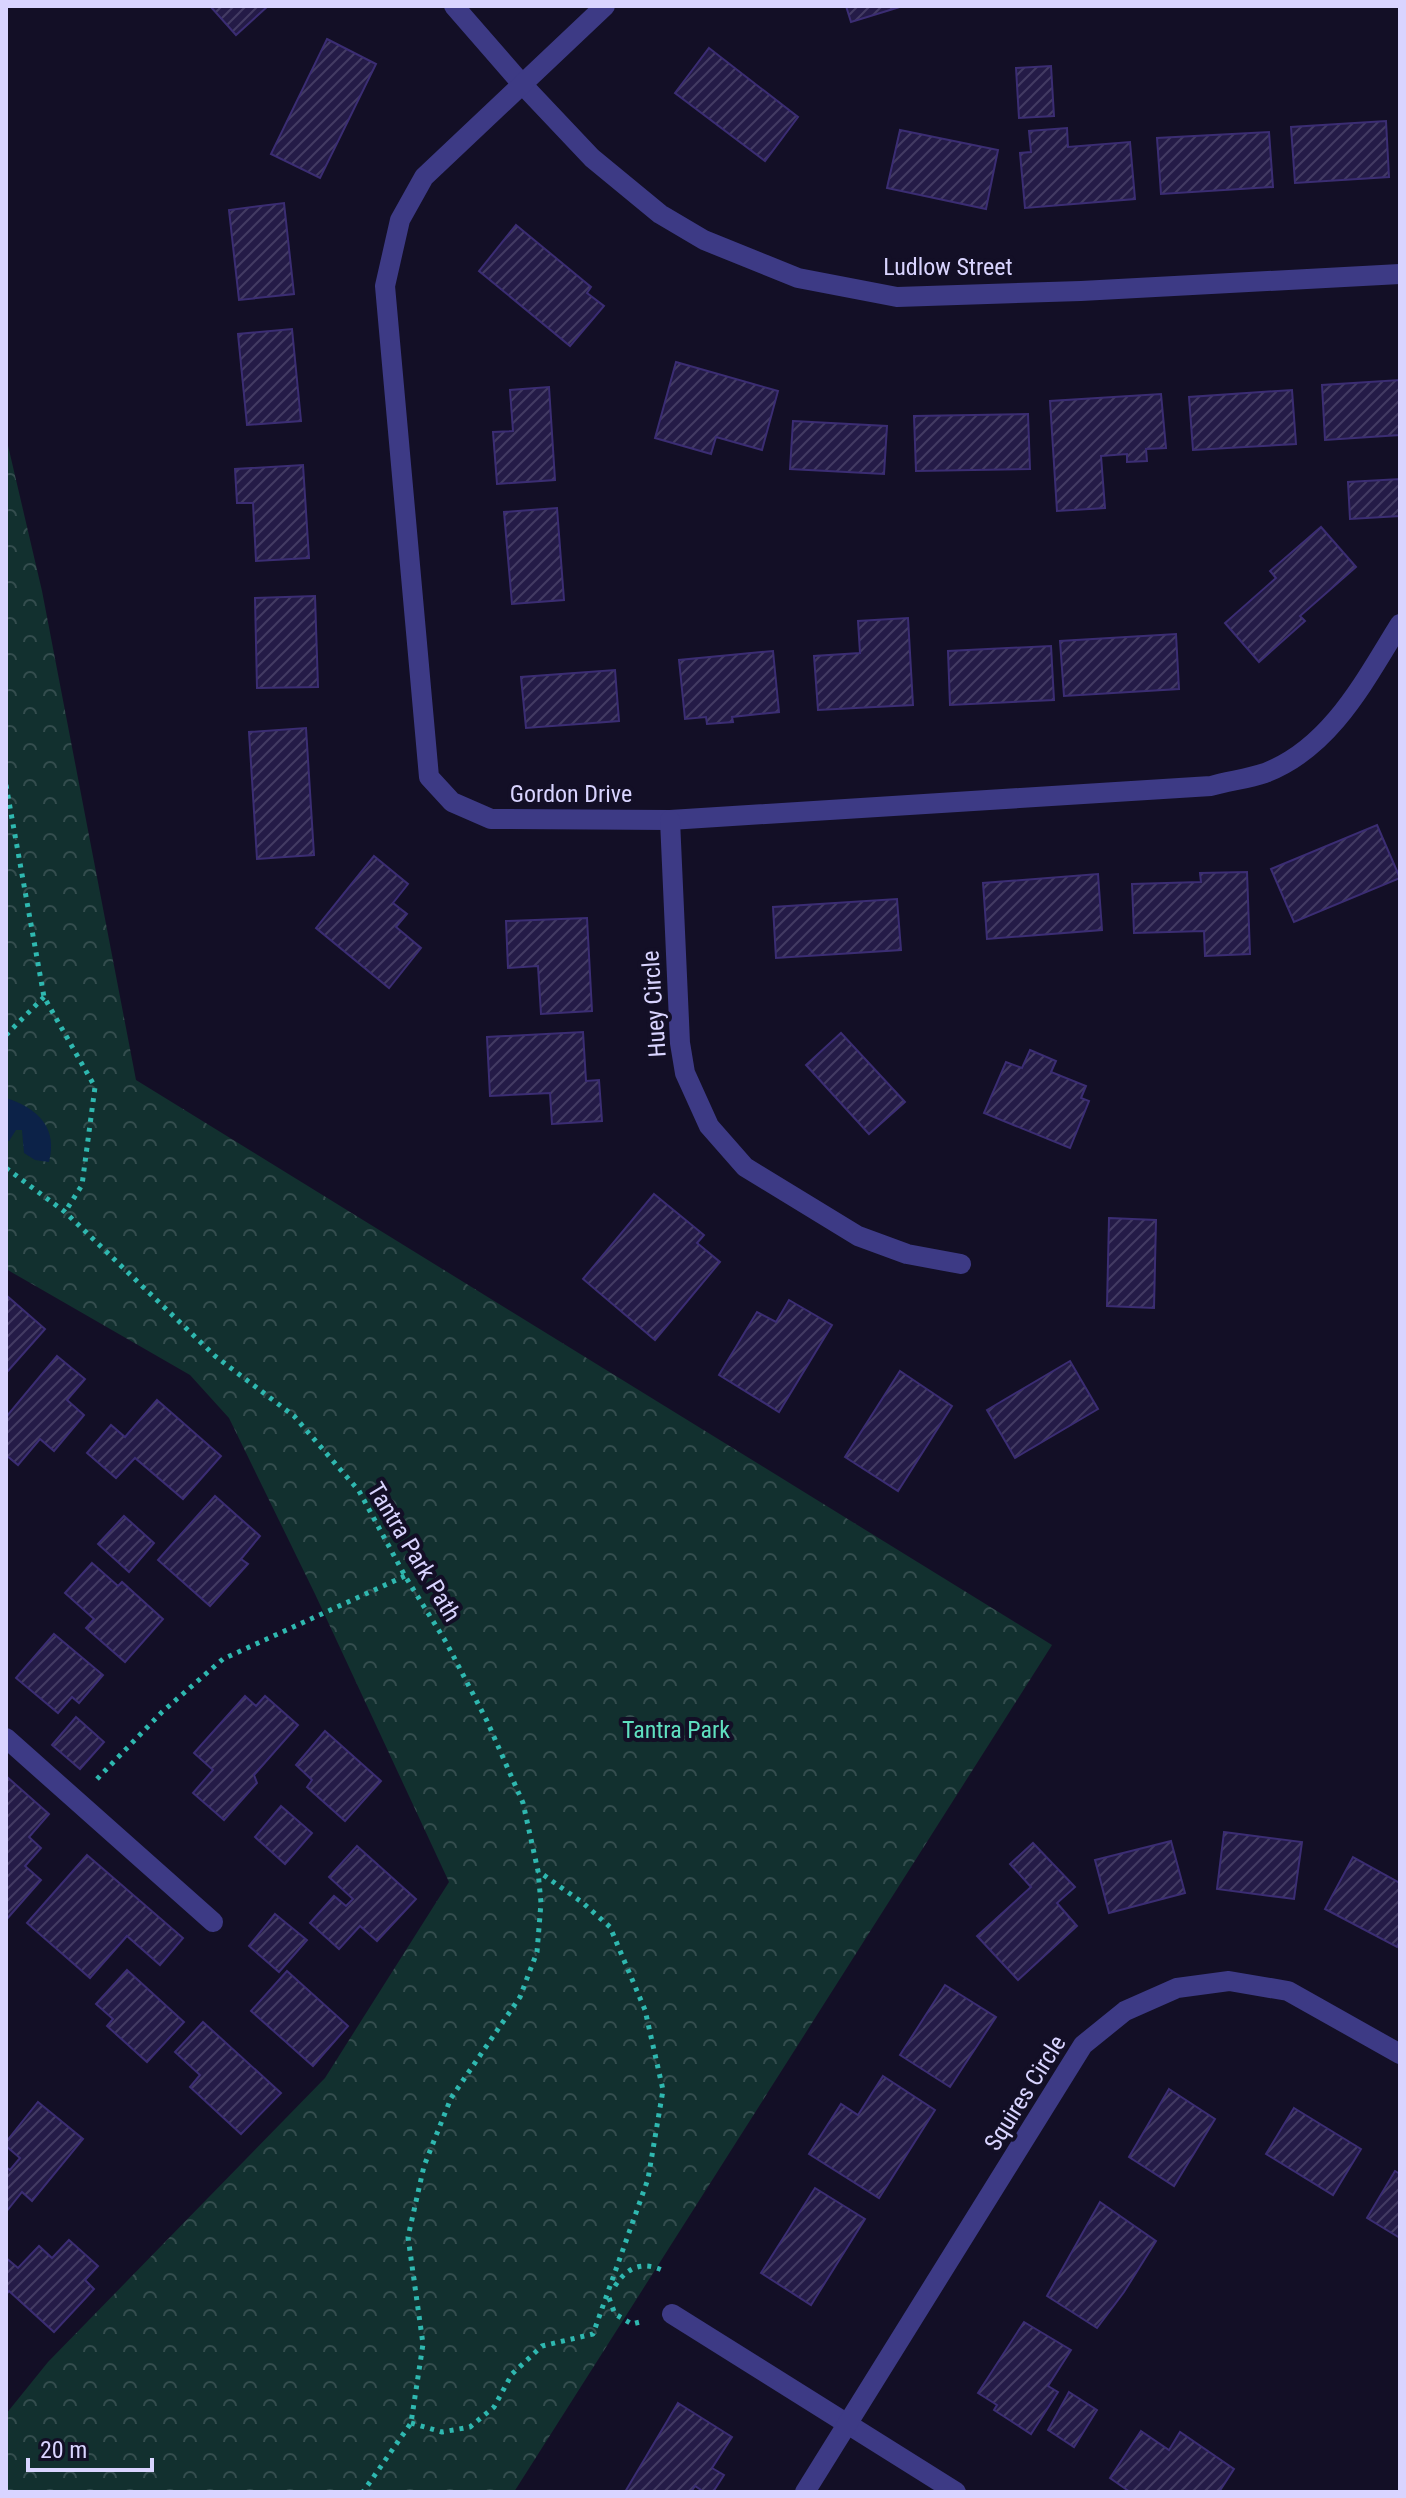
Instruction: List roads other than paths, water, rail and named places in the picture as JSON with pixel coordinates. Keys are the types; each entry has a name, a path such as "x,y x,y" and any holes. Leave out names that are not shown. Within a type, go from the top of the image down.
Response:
{"street":[{"name":"Ludlow Street","path":"454,6 592,158 660,214 704,240 798,278 897,297 1081,291 1400,274"},
{"name":"Gordon Drive","path":"605,6 424,177 400,220 385,286 429,777 452,802 491,819 670,820 1211,786 1265,773 1305,751 1349,706 1400,625"},
{"name":"Huey Circle","path":"670,820 680,1043 685,1073 709,1126 745,1167 858,1236 907,1254 961,1264"},
{"path":"6,1738 213,1922"},
{"name":"Squires Circle","path":"805,2492 1083,2045 1125,2011 1177,1988 1229,1981 1288,1991 1400,2054"},
{"path":"672,2314 956,2492"}],"water":[{"path":"6,1098 27,1107 43,1121 51,1139 49,1162 35,1160 24,1153 22,1130 16,1130 9,1141 6,1140"}],"park label":[{"name":"Tantra Park","path":"676,1730"}]}
